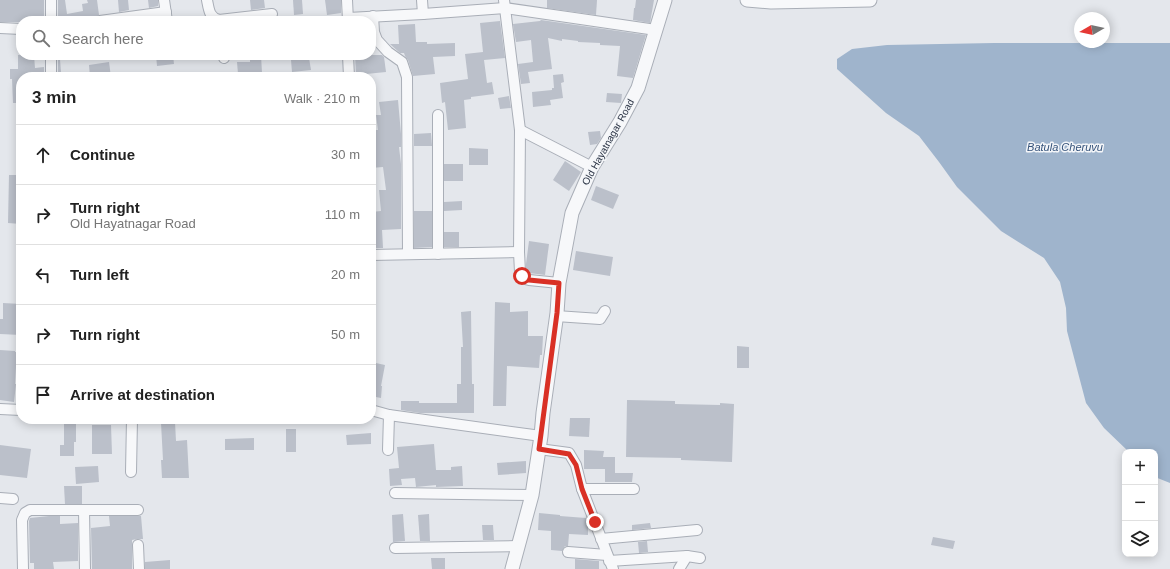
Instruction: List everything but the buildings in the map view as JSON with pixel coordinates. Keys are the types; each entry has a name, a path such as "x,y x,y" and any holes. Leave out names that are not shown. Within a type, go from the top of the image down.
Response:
{"street":[{"path":"51,0 51,16"},
{"path":"164,0 166,16"},
{"path":"207,0 212,16"},
{"path":"347,0 348,16"},
{"path":"422,0 423,14"},
{"name":"Old Hayatnagar Road","path":"512,569 532,495 540,442 559,283 572,213 592,167 620,122 638,88 665,0"},
{"path":"747,0 771,2 870,0"},
{"path":"505,4 520,130 520,272 525,279 559,283"},
{"path":"373,16 423,14 505,4 574,18 656,30"},
{"path":"254,16 272,14"},
{"path":"0,28 16,29"},
{"path":"376,37 388,52 402,62 407,77 408,254"},
{"path":"51,60 51,72"},
{"path":"348,60 349,72"},
{"path":"438,116 438,254"},
{"path":"520,130 592,167"},
{"path":"376,255 519,252"},
{"path":"556,316 600,319 605,311"},
{"path":"0,409 16,410"},
{"path":"376,411 540,442 569,454 576,465 582,489 610,562"},
{"path":"388,450 389,415"},
{"path":"131,472 132,424"},
{"path":"582,489 634,489"},
{"path":"395,493 532,495"},
{"path":"0,498 12,499"},
{"path":"23,569 22,520 25,513 30,510 138,510"},
{"path":"84,510 85,569"},
{"path":"601,539 697,530"},
{"path":"138,545 139,569"},
{"path":"395,548 518,546"},
{"path":"568,552 610,562 687,556 700,558"},
{"path":"679,569 687,556"}],"water":[{"name":"Batula Cheruvu","path":"1074,43 1074,48 1110,48 1110,43 1170,43 1170,483 1158,478 1158,449 1126,449 1104,428 1086,403 1067,331 1066,308 1060,282 1044,258 1001,231 957,187 919,136 886,113 837,69 837,59 852,49 887,45"}],"route":[{"path":"522,276 529,280 559,283 557,313 539,449 569,454 576,465 582,489 595,522"}]}
